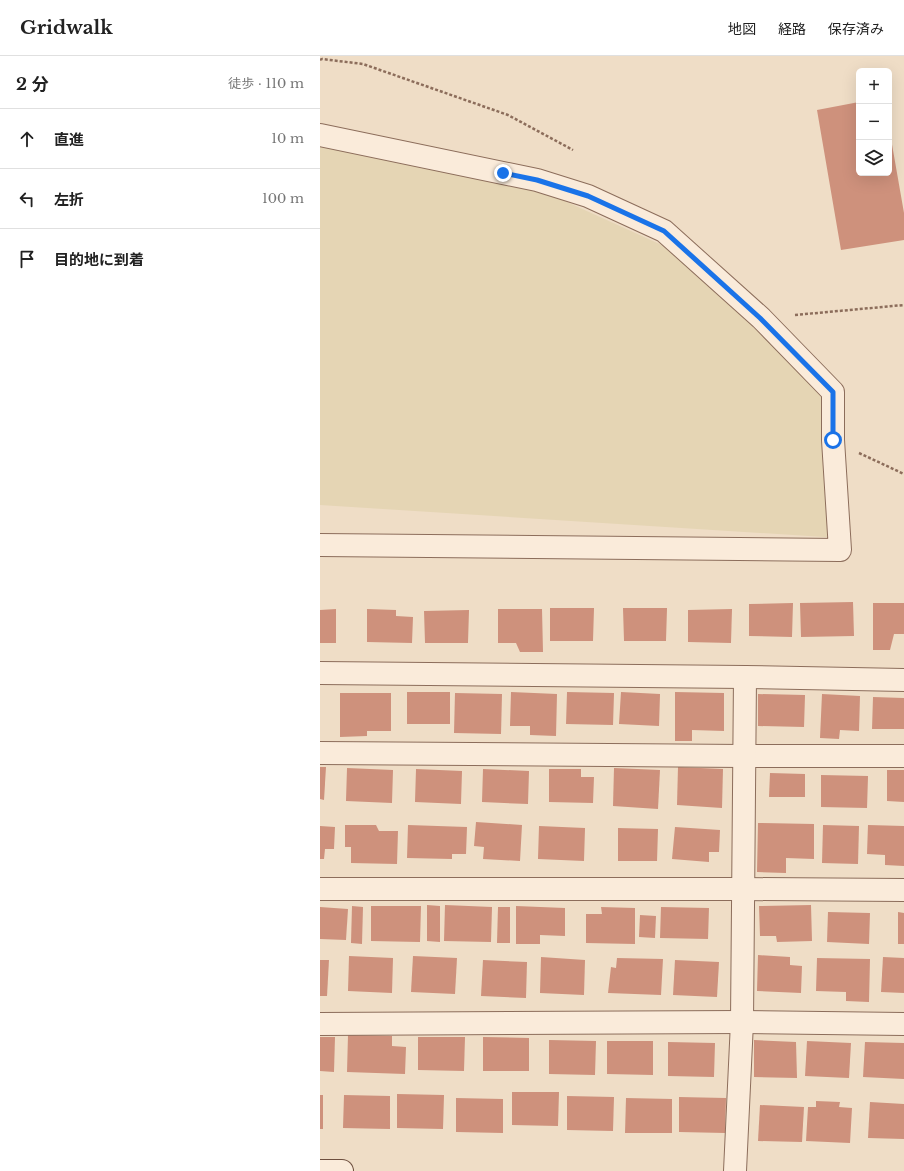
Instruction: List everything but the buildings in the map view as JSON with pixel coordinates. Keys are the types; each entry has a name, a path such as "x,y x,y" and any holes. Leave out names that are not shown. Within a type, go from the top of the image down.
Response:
{"street":[{"path":"320,135 537,180 588,196 664,231 760,318 833,392 833,440 840,550 320,545"},
{"path":"320,673 904,680"},
{"path":"735,1171 742,1022 745,677"},
{"path":"320,753 904,756"},
{"path":"320,889 742,888 904,890"},
{"path":"320,1024 742,1022 904,1024"},
{"path":"320,1171 342,1171"}],"path":[{"path":"320,60 363,64 428,86 508,115 573,150"},
{"path":"760,318 904,305"},
{"path":"833,440 904,474"}],"shaded area":[{"path":"320,146 503,173 664,246 737,297 833,392 840,538 320,505"}],"route":[{"path":"503,173 537,180 588,196 664,231 760,318 833,392 833,440"}]}
